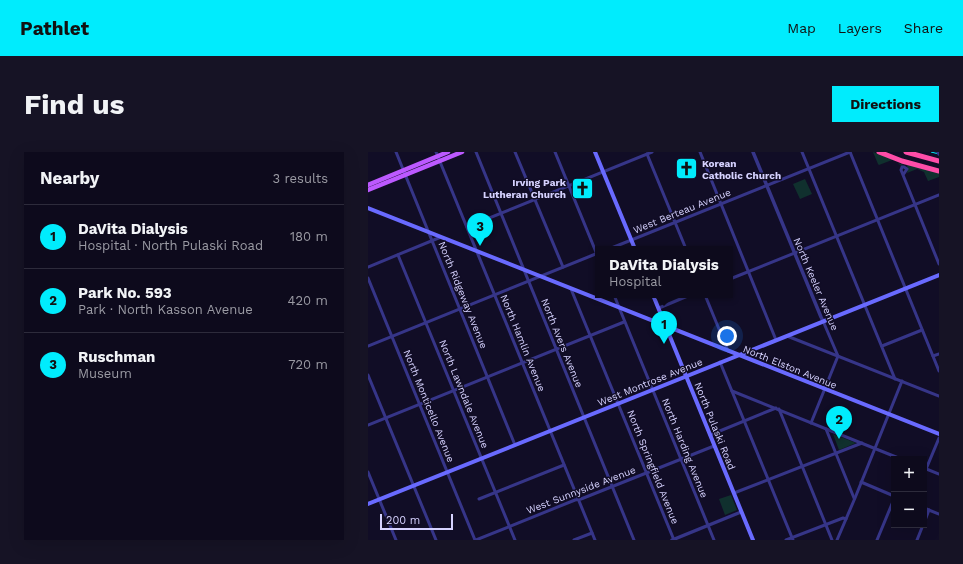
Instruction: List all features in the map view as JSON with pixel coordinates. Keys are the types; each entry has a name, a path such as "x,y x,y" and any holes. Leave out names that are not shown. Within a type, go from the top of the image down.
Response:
{"highway":[{"path":"879,152 939,171"},
{"path":"906,152 939,161"}],"main road":[{"path":"368,190 448,152"},
{"path":"438,156 462,152"},
{"path":"595,152 634,246"},
{"path":"368,183 404,172"},
{"name":"North Elston Avenue","path":"368,208 939,434"},
{"name":"West Montrose Avenue","path":"368,504 939,275"},
{"name":"North Pulaski Road","path":"654,298 753,540"}],"street":[{"name":"North Ridgeway Avenue","path":"396,152 515,445"},
{"name":"North Avers Avenue","path":"476,152 634,540"},
{"path":"515,152 563,267"},
{"path":"555,152 595,248"},
{"path":"466,227 652,152"},
{"path":"700,152 776,340"},
{"name":"North Keeler Avenue","path":"753,152 838,356"},
{"path":"802,152 895,379"},
{"path":"850,152 939,371"},
{"name":"West Berteau Avenue","path":"616,246 850,152"},
{"path":"647,153 685,246"},
{"name":"North Hamlin Avenue","path":"438,156 595,540"},
{"path":"903,175 939,264"},
{"path":"733,278 939,195"},
{"path":"368,267 441,237"},
{"name":"North Lawndale Avenue","path":"398,255 515,540"},
{"path":"368,346 540,276 595,256"},
{"name":"North Monticello Avenue","path":"368,278 475,540"},
{"name":"North Springfield Avenue","path":"571,289 673,540"},
{"name":"North Harding Avenue","path":"615,298 714,540"},
{"path":"659,308 683,298"},
{"path":"706,298 728,351"},
{"path":"368,425 624,322"},
{"path":"882,346 922,330"},
{"path":"787,336 939,396"},
{"path":"933,356 939,354"},
{"path":"811,423 838,356"},
{"path":"720,362 792,539"},
{"path":"368,375 436,540"},
{"path":"837,540 902,382"},
{"path":"732,391 894,456"},
{"path":"710,435 777,409"},
{"path":"777,409 832,540"},
{"path":"826,429 855,498"},
{"path":"927,465 939,438"},
{"path":"734,493 862,443"},
{"name":"West Sunnyside Avenue","path":"475,540 714,446"},
{"path":"478,499 564,465"},
{"path":"927,470 939,474"},
{"path":"368,472 396,540"},
{"path":"861,482 891,496"},
{"path":"877,540 891,505"},
{"path":"927,516 929,510 939,514"},
{"path":"673,540 741,512"},
{"path":"786,540 792,539 843,518 846,519"},
{"path":"917,540 922,528"},
{"path":"574,540 592,533"}],"green space":[{"path":"873,152 892,159 892,160 879,165"},
{"path":"908,164 920,169 939,173 939,177 928,181 924,172 917,169 907,173"},
{"path":"805,179 812,194 800,199 793,184"},
{"path":"833,434 856,443 839,450"},
{"path":"731,495 737,510 725,515 719,499"}],"railway":[{"path":"931,152 939,154"}],"place":[{"name":"Korean Catholic Church","path":"686,169"},
{"name":"Irving Park Lutheran Church","path":"582,188"},
{"name":"Ruschman","path":"480,246"},
{"name":"DaVita Dialysis","path":"664,344"},
{"name":"Park No. 593","path":"839,439"}]}
